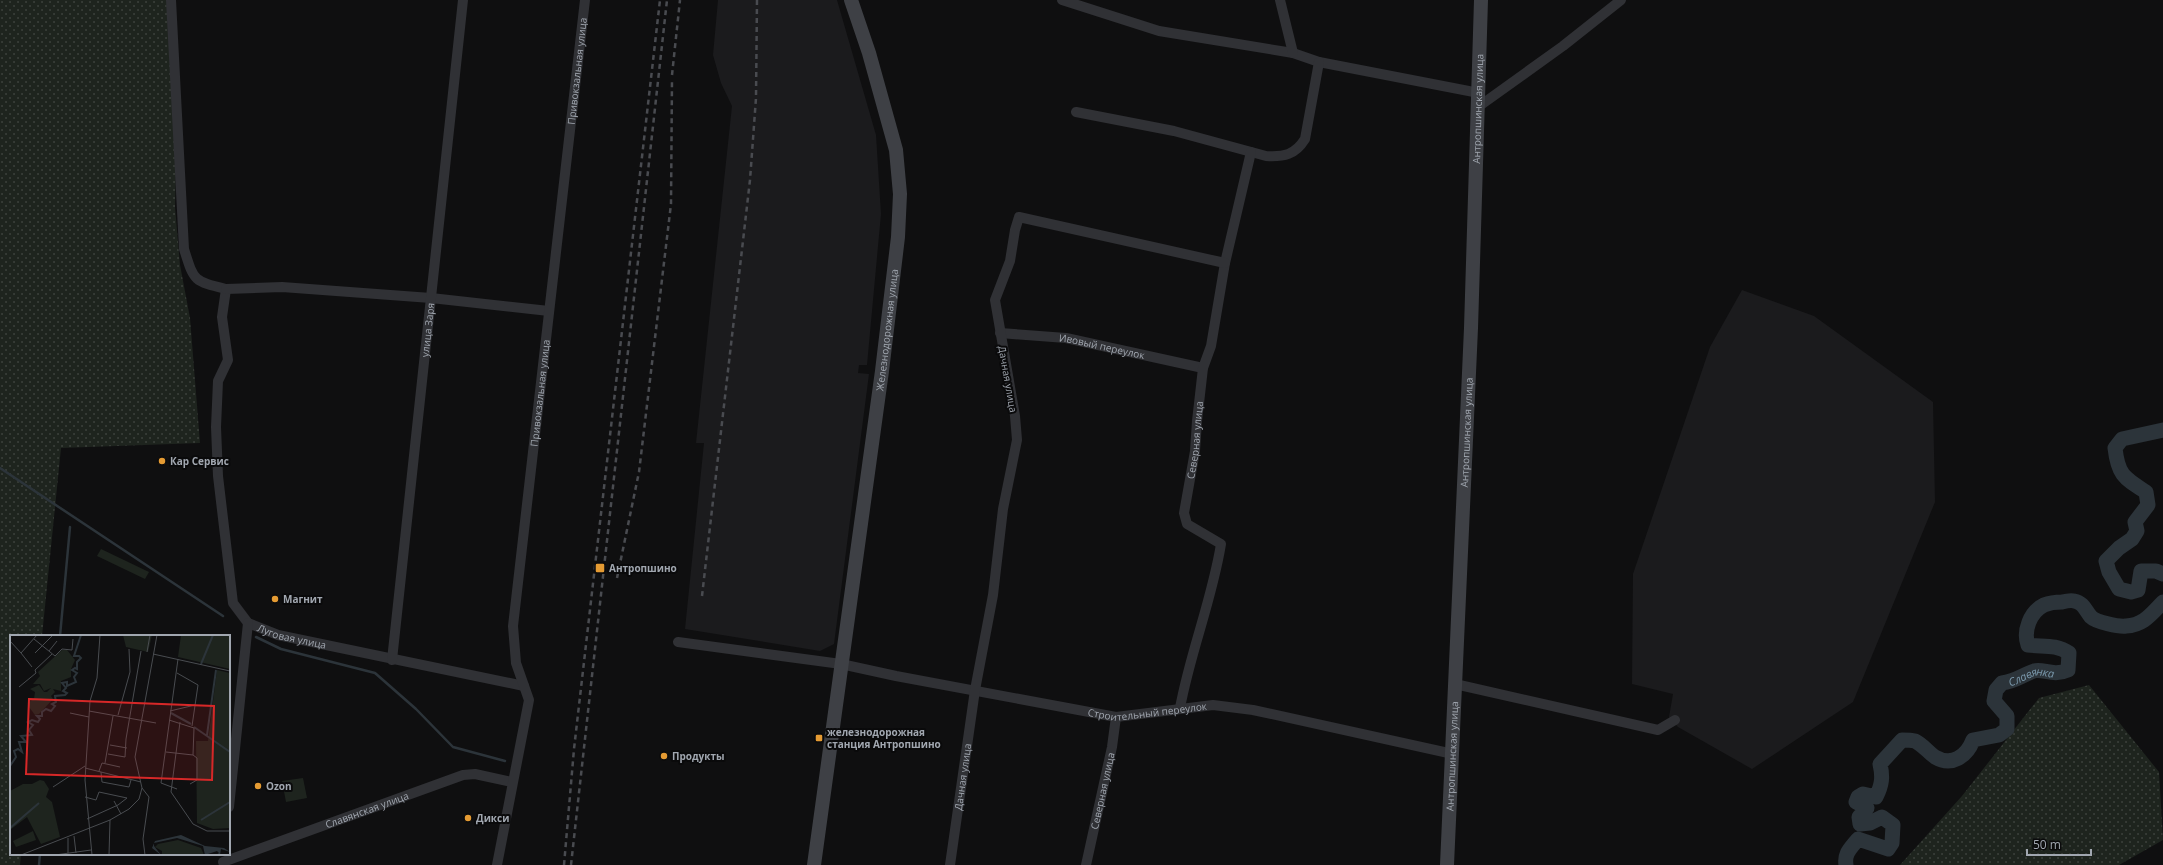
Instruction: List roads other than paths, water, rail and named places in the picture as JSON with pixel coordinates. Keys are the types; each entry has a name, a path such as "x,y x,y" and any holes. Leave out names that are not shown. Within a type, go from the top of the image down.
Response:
{"street":[{"path":"171,0 184,249 191,274 200,283 226,289 282,287 431,298 549,311"},
{"name":"улица Заря","path":"392,660 463,0"},
{"name":"Привокзальная улица","path":"497,865 529,700 516,663 512,626 585,0"},
{"name":"Железнодорожная улица","path":"814,865 887,332 898,236 900,194 896,150 869,53 851,0"},
{"path":"1062,0 1159,31 1293,53 1319,62 1478,100 1562,46 1621,0"},
{"path":"1280,0 1293,53"},
{"name":"Антропшинская улица","path":"1447,865 1471,328 1481,0"},
{"path":"1076,112 1174,131 1266,156 1280,157 1292,154 1299,149 1305,139 1319,62"},
{"name":"Северная улица","path":"1180,708 1187,674 1217,572 1221,544 1187,524 1184,513 1195,451 1203,368 1211,346 1225,263 1251,152"},
{"name":"Дачная улица","path":"950,865 975,690 993,595 1003,509 1017,440 1015,416 995,300 1010,261 1014,230 1019,217 1225,263"},
{"name":"Луговая улица","path":"226,289 222,317 228,360 218,381 216,428 218,476 233,603 247,627 392,660 524,686"},
{"name":"Ивовый переулок","path":"1000,333 1066,338 1203,368"},
{"path":"230,797 247,627"},
{"name":"Строительный переулок","path":"678,642 841,664 896,676 1116,717 1213,705 1253,710 1453,754"},
{"path":"1455,684 1658,730 1675,720"},
{"name":"Северная улица","path":"1086,865 1112,746 1116,717"},
{"name":"Славянская улица","path":"224,860 463,775 475,774 512,782"}],"waterway":[{"name":"Славянка","path":"2163,430 2122,439 2115,448 2120,470 2127,479 2146,492 2148,505 2135,522 2137,531 2132,539 2119,548 2106,561 2109,572 2119,589 2131,592 2138,590 2141,571 2156,571 2163,574"},
{"path":"0,468 223,616"},
{"path":"60,635 70,527"},
{"name":"Славянка","path":"1846,865 1847,854 1858,839 1888,849 1892,843 1893,825 1882,817 1870,823 1860,824 1859,817 1867,808 1856,802 1858,797 1863,794 1876,797 1880,789 1881,781 1880,764 1902,740 1915,741 1921,744 1935,757 1941,760 1947,761 1958,758 1967,751 1973,740 1999,735 2007,729 2007,716 1994,701 1996,690 2002,683 2011,681 2037,670 2053,673 2068,670 2069,653 2054,647 2028,645 2026,634 2027,628 2031,617 2039,608 2055,602 2073,601 2082,605 2091,617 2098,621 2118,626 2126,626 2138,624 2151,615 2163,602"},
{"path":"256,637 281,649 375,673 416,709 453,747 505,761"},
{"path":"39,865 40,855"}],"railway":[{"path":"564,865 574,749 660,0"},
{"path":"571,865 667,0"},
{"path":"672,75 680,0"},
{"path":"702,596 750,180 756,98 757,0"},
{"path":"617,578 639,472 671,204 672,79"}],"place":[{"name":"Кар Сервис","path":"162,461"},
{"name":"Антропшино","path":"600,568"},
{"name":"Магнит","path":"275,599"},
{"name":"железнодорожная станция Антропшино","path":"819,738"},
{"name":"Продукты","path":"664,756"},
{"name":"Ozon","path":"258,786"},
{"name":"Дикси","path":"468,818"}]}
